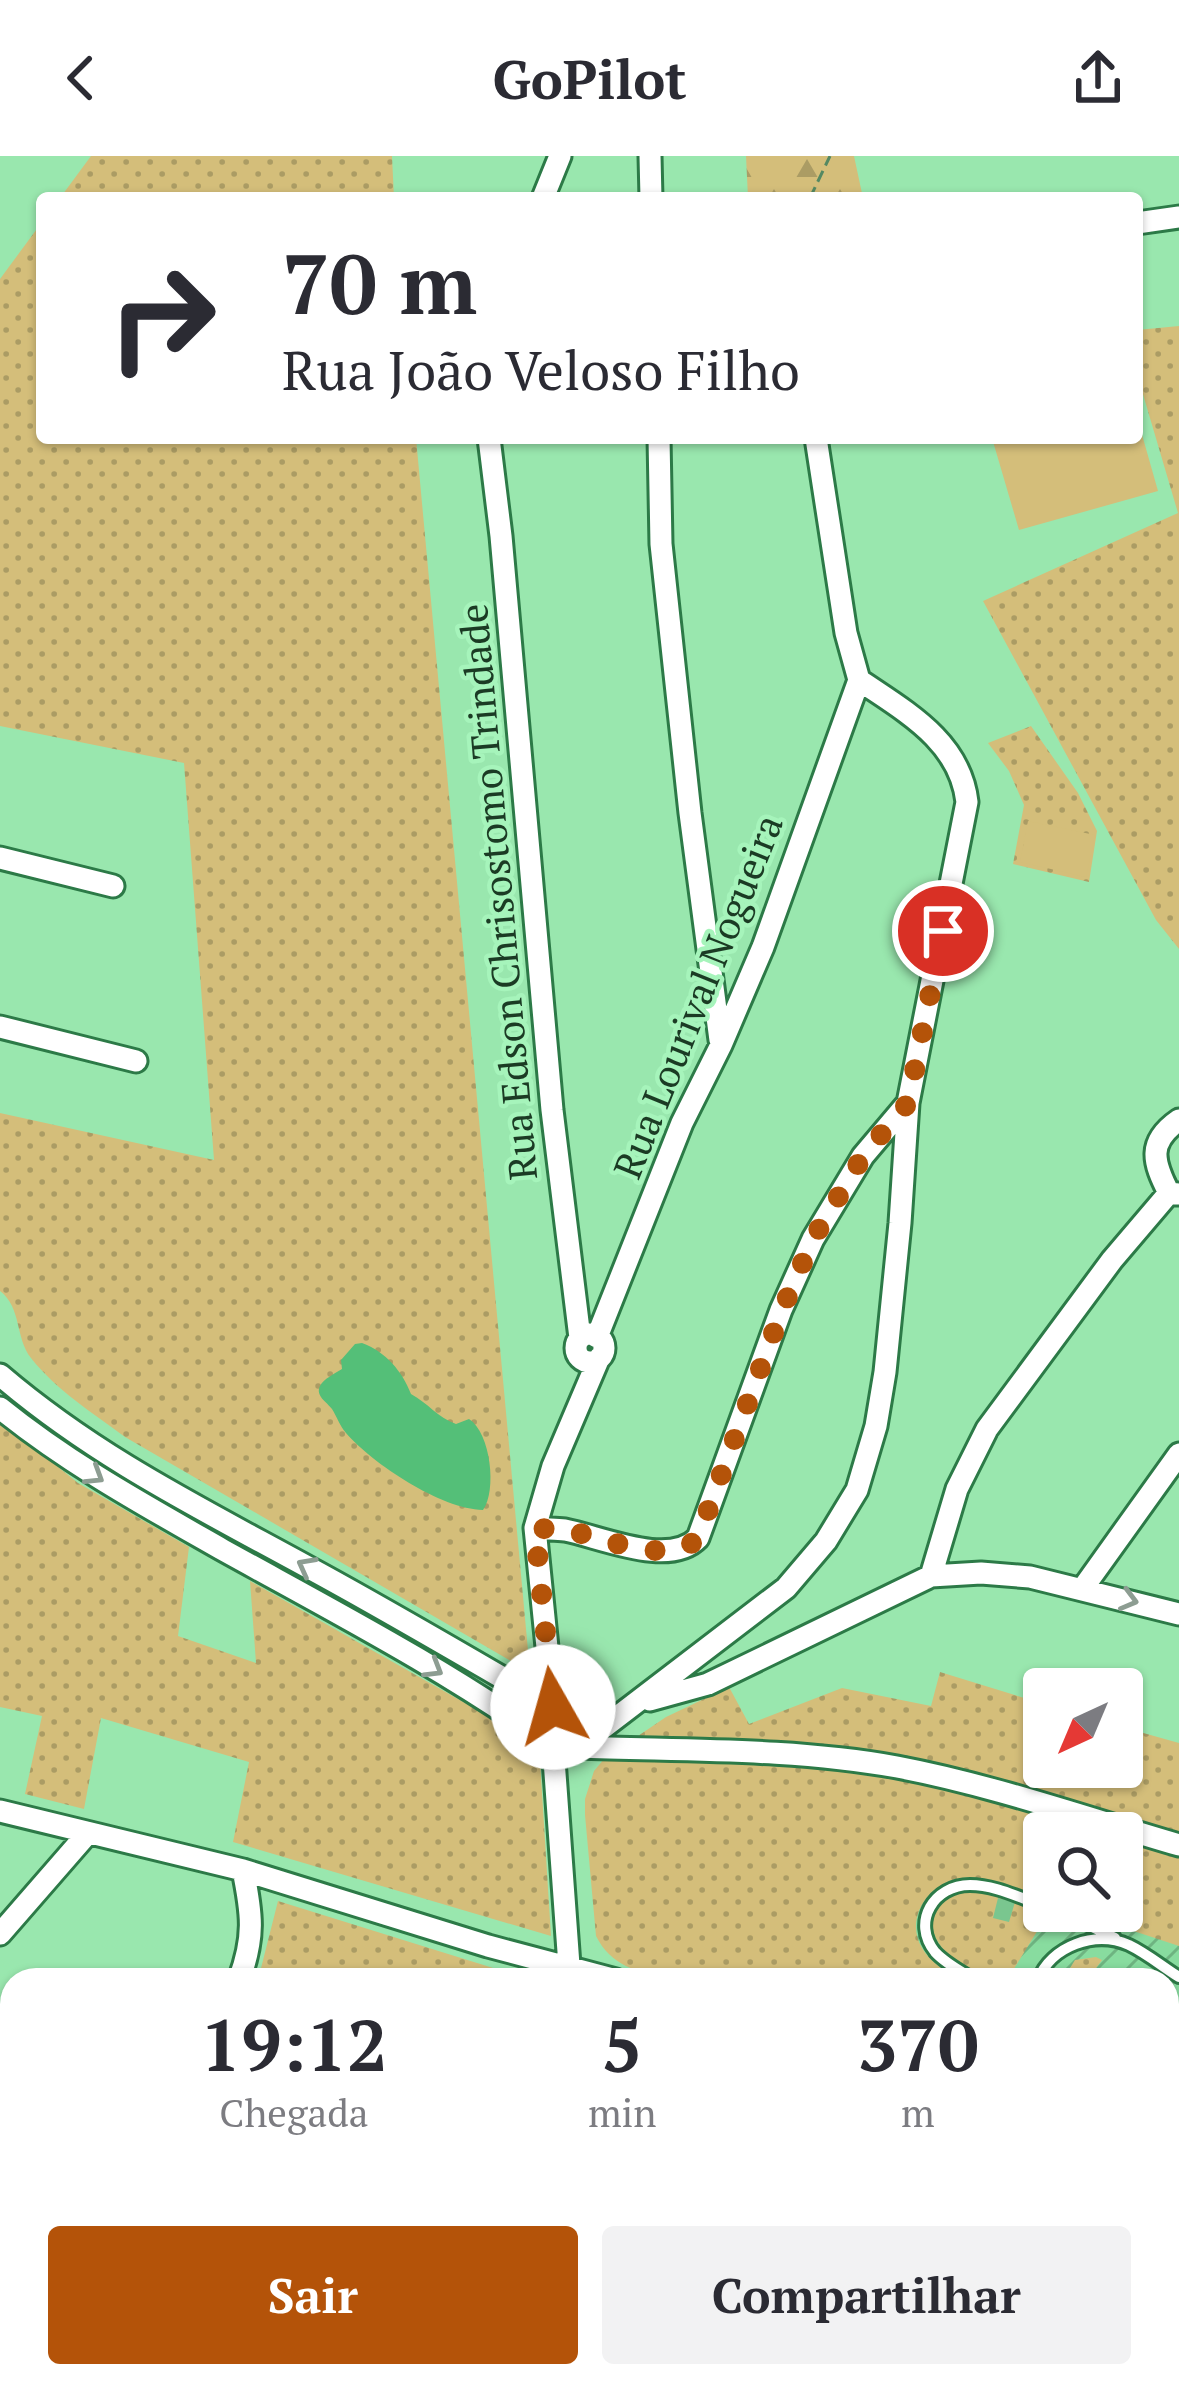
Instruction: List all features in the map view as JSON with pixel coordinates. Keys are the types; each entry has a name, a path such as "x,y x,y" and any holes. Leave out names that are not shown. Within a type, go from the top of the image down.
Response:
{"street":[{"path":"545,192 560,156"},
{"path":"650,156 651,192"},
{"path":"1143,222 1179,217"},
{"name":"Rua Edson Chrisostomo Trindade","path":"490,444 550,1087 588,1347"},
{"path":"659,444 661,544 721,1045"},
{"path":"578,1747 786,1588 826,1541 857,1490 876,1426 900,1223 908,1103 968,802 964,778 950,753 924,727 859,680 846,633 817,444"},
{"name":"Rua Lourival Nogueira","path":"588,1347 682,1123 763,947 859,680"},
{"path":"0,858 113,886"},
{"path":"0,1027 136,1061"},
{"path":"535,1528 664,1551 690,1546 698,1538 813,1239 863,1156 908,1103"},
{"path":"931,1576 958,1489 987,1429 1112,1260 1174,1193 1159,1173 1155,1152 1163,1131 1179,1120"},
{"path":"569,1968 553,1707 535,1528 553,1466 576,1417 588,1347"},
{"path":"0,1375 104,1454 553,1707"},
{"path":"0,1408 110,1486 383,1640 553,1746 786,1753 895,1767 967,1783 1179,1845"},
{"path":"1083,1588 1179,1454"},
{"path":"638,1703 708,1684 931,1576 1030,1577 1179,1614"},
{"path":"0,1811 243,1870 554,1968"},
{"path":"0,1934 86,1834"},
{"path":"242,1968 251,1942 251,1909 243,1870"}],"lane":[{"path":"958,1968 928,1940 926,1916 938,1895 951,1887 977,1885 1023,1899"},
{"path":"1102,1932 1165,1968"},
{"path":"1045,1968 1066,1947 1098,1940 1127,1944"}],"path":[{"path":"813,192 830,156"}],"shaded area":[{"path":"362,1343 386,1357 411,1394 438,1414 456,1424 469,1419 476,1426 490,1463 490,1490 483,1510 448,1502 409,1483 344,1430 319,1390 342,1369 341,1360 355,1344"},
{"path":"865,1838 1023,1882 1023,1932 1143,1932 1143,1917 1179,1926 1179,1968 861,1968"}],"green space":[{"path":"91,156 392,156 394,192 64,192"},
{"path":"746,156 854,156 862,192 748,192"},
{"path":"36,230 36,444 417,444 530,1672 125,1437 41,1370 26,1350 12,1306 0,1291 0,1113 214,1160 184,763 0,726 0,279"},
{"path":"1179,326 1179,949 1156,920 983,601 1178,513 1143,394 1143,329"},
{"path":"1143,438 1158,491 1019,530 994,444 1143,444"},
{"path":"1031,726 1078,793 1097,831 1089,882 1013,864 1024,805 1009,771 988,743"},
{"path":"1028,821 1095,835 1086,877 1020,862"},
{"path":"0,1420 78,1483 189,1547 178,1636 256,1663 250,1581 539,1745 551,1936 233,1842 249,1762 101,1718 84,1809 25,1794 42,1716 0,1707"},
{"path":"940,1672 1023,1698 1023,1788 1143,1788 1143,1733 1179,1743 1179,1946 1137,1932 1143,1932 1143,1812 1023,1812 1023,1893 982,1879 962,1878 939,1886 923,1903 917,1937 942,1968 631,1968 609,1954 596,1936 585,1815 594,1771 604,1759 666,1717 729,1687 749,1724 842,1688 931,1706"},
{"path":"965,1892 1023,1904 1023,1932 1037,1932 1014,1968 969,1968 945,1951 933,1928 936,1910 946,1899"},
{"path":"278,1901 493,1968 261,1968"},
{"path":"1075,1960 1102,1960 1096,1968 1070,1968"}],"building":[{"path":"998,1898 1015,1902 1009,1922 993,1918"}],"route":[{"path":"553,1707 535,1528 664,1551 680,1550 698,1538 813,1239 863,1156 908,1103 943,931"}]}
